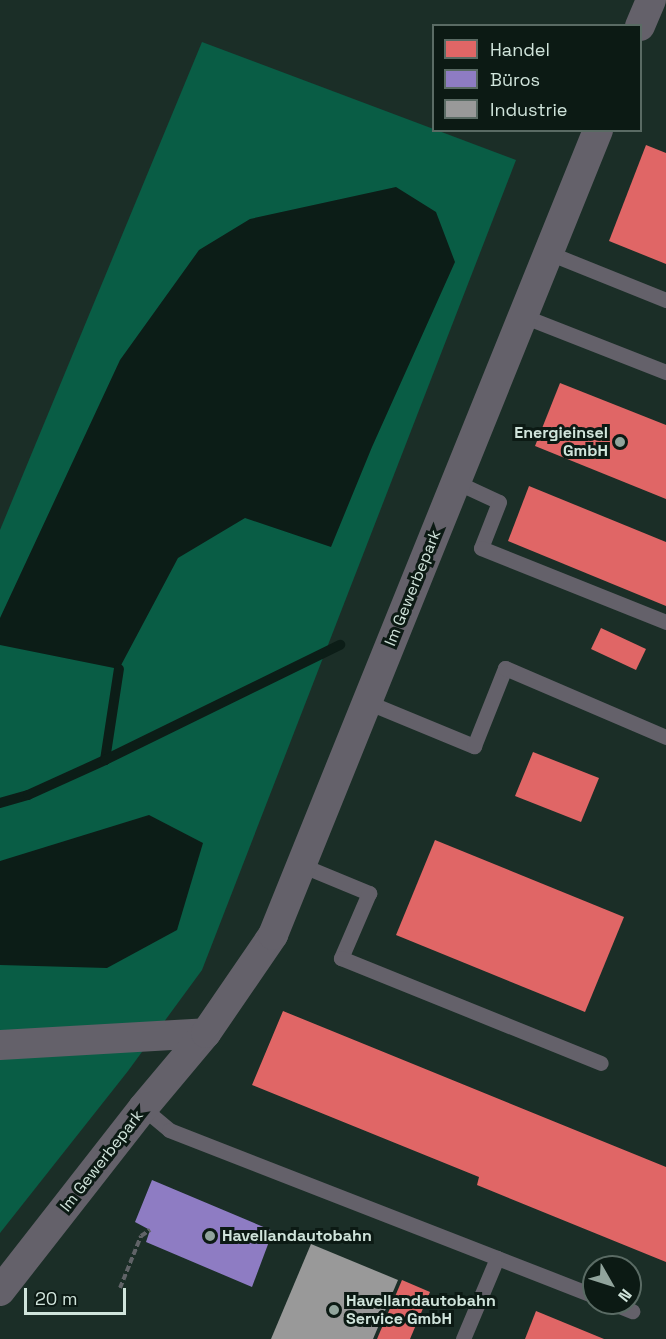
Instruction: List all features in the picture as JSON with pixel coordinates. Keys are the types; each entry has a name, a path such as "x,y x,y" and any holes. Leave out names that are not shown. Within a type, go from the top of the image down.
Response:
{"street":[{"path":"641,24 651,0"},
{"name":"Im Gewerbepark","path":"0,1291 143,1108 206,1033 273,935 597,132"},
{"path":"0,1045 206,1033"}],"lane":[{"path":"660,0 666,4"},
{"path":"549,253 666,300"},
{"path":"523,316 666,372"},
{"path":"456,482 499,502 481,548 666,622"},
{"path":"367,702 474,746 505,668 666,736"},
{"path":"301,865 369,893 341,958 601,1063"},
{"path":"143,1108 169,1130 582,1291"},
{"path":"463,1339 496,1258"}],"path":[{"path":"120,1288 141,1236 150,1230"}],"green space":[{"path":"202,42 432,128 432,132 441,132 516,160 202,970 128,1071 0,1233 0,530"}],"shaded area":[{"path":"396,187 436,212 455,262 372,447 331,547 245,518 178,558 119,669 0,645 0,618 120,360 199,250 250,219"},
{"path":"149,815 203,843 177,930 107,968 0,965 0,861"}],"building: Handel":[{"path":"646,145 666,153 666,264 609,241"},
{"name":"Energieinsel GmbH","path":"560,383 666,425 666,499 535,446"},
{"path":"529,486 666,542 666,606 508,541"},
{"path":"601,628 646,649 636,670 591,649"},
{"path":"533,752 599,778 581,822 515,796"},
{"path":"435,840 624,917 585,1012 396,935"},
{"path":"283,1011 666,1167 666,1262 477,1185 479,1177 252,1085"},
{"path":"402,1280 430,1292 410,1339 377,1339"},
{"path":"536,1311 604,1339 525,1339"}],"building: Büros":[{"name":"Havellandautobahn","path":"152,1180 273,1231 252,1287 146,1242 150,1230 135,1222"}],"building: Industrie":[{"name":"Havellandautobahn Service GmbH","path":"311,1244 398,1280 373,1339 271,1339"}],"waterway":[{"path":"0,803 28,795 105,760 340,645"},
{"path":"105,760 119,669"}],"place":[{"name":"Energieinsel GmbH","path":"620,442"},
{"name":"Havellandautobahn","path":"210,1236"},
{"name":"Havellandautobahn Service GmbH","path":"334,1310"}]}
